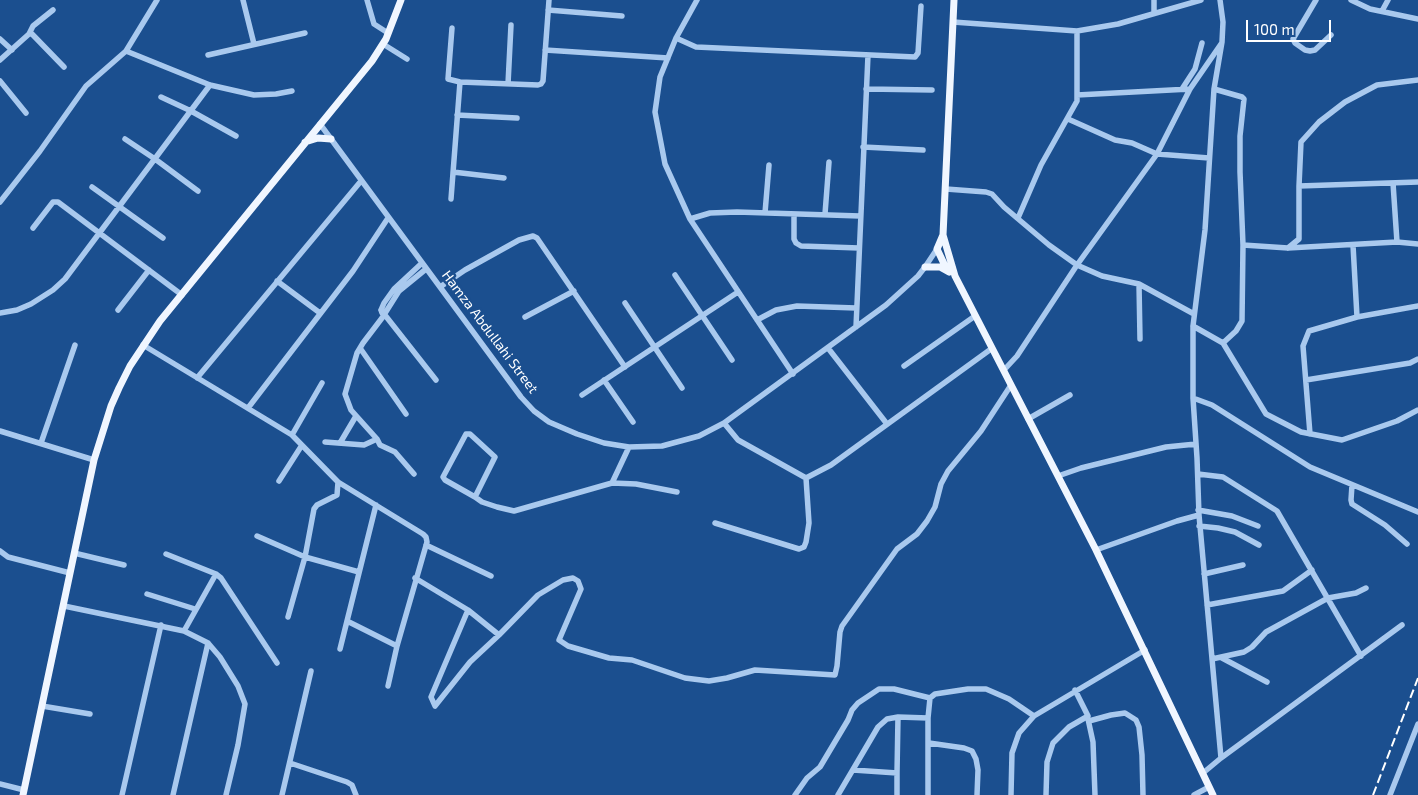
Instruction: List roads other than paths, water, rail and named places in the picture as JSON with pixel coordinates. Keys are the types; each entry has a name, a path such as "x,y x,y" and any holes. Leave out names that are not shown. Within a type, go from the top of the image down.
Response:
{"main road":[{"path":"23,792 94,460 111,406 119,388 143,345 360,76 388,33 401,0"},
{"path":"954,0 943,235 954,276 1096,550 1213,795"},
{"path":"305,142 318,138 331,139"},
{"path":"943,235 937,249 947,270 954,276"},
{"path":"937,249 947,253"},
{"path":"925,268 932,266 947,270"}],"street":[{"path":"0,202 40,151 86,86 126,51 157,0"},
{"path":"243,0 254,44"},
{"path":"367,0 374,24 388,33"},
{"path":"452,28 447,77 450,80 538,86 543,81 549,0"},
{"path":"697,0 676,38 660,77 656,112 665,164 690,219 793,374"},
{"path":"1154,0 1154,12"},
{"path":"953,22 1077,32 1118,24 1154,12 1201,0"},
{"path":"1220,0 1223,22 1222,42 1214,89 1205,230 1193,326 1193,398 1199,526 1221,758"},
{"path":"1316,0 1293,39 1295,43 1310,51 1315,50 1331,35"},
{"path":"1352,0 1370,9 1418,19"},
{"path":"1382,11 1388,0"},
{"path":"676,38 696,47 916,57 920,6"},
{"path":"0,60 30,34 33,26 53,10"},
{"path":"548,10 622,16"},
{"path":"508,84 511,25"},
{"path":"1018,218 1041,165 1077,101 1077,32"},
{"path":"208,55 305,33"},
{"path":"30,34 64,67"},
{"path":"0,39 12,50"},
{"path":"1004,370 1017,356 1076,265 1156,154 1190,89 1222,42"},
{"path":"1182,89 1195,69 1202,43"},
{"path":"382,44 407,59"},
{"path":"545,50 668,58"},
{"path":"126,51 210,85 254,94 276,94 292,91"},
{"path":"856,327 868,55"},
{"path":"1299,239 1301,142 1319,122 1345,102 1377,86 1418,80"},
{"path":"0,81 26,113"},
{"path":"451,199 460,82"},
{"path":"0,313 24,307 53,290 76,266 210,85"},
{"path":"1077,96 1190,89"},
{"path":"1214,89 1242,97 1244,100 1240,136 1243,245 1242,321 1236,331 1223,342"},
{"path":"866,90 932,90"},
{"path":"161,97 236,136"},
{"path":"457,115 517,118"},
{"path":"1068,119 1115,140 1132,143 1156,154 1209,158"},
{"name":"Hamza Abdullahi Street","path":"320,124 521,397 534,411 549,422 604,443 629,447 662,446 686,441 724,423 886,305 925,268 937,249"},
{"path":"125,139 198,191"},
{"path":"863,147 924,150"},
{"path":"825,214 829,162"},
{"path":"765,213 769,165"},
{"path":"453,172 504,178"},
{"path":"197,378 361,181"},
{"path":"1299,186 1418,182"},
{"path":"1393,183 1397,242"},
{"path":"92,187 163,238"},
{"path":"946,189 992,194 1004,207 1076,265 1102,276 1139,284 1194,314"},
{"path":"33,228 55,201 182,295"},
{"path":"690,219 710,213 860,216"},
{"path":"794,214 794,239 801,246 858,248"},
{"path":"248,408 353,271 388,218"},
{"path":"440,287 465,270 511,244 533,236 537,238 625,367"},
{"path":"1299,239 1312,248"},
{"path":"1288,248 1299,239"},
{"path":"1243,245 1312,248 1397,242 1418,244"},
{"path":"1353,245 1357,318"},
{"path":"414,474 395,452 380,444 348,405 345,394 360,348 399,291 424,266"},
{"path":"118,310 149,270"},
{"path":"676,275 732,360"},
{"path":"277,281 320,313"},
{"path":"1139,284 1140,339"},
{"path":"525,317 574,291"},
{"path":"582,395 738,292"},
{"path":"625,303 682,388"},
{"path":"757,320 776,310 797,306 856,308"},
{"path":"1310,434 1303,346 1309,331 1357,318 1418,306"},
{"path":"383,314 436,380"},
{"path":"904,366 975,316"},
{"path":"1193,326 1223,342 1266,414 1301,432 1342,440 1397,421 1418,410"},
{"path":"41,443 75,345"},
{"path":"143,345 292,435 338,482 424,534 426,545 415,578 388,686"},
{"path":"360,348 406,414"},
{"path":"828,348 887,424"},
{"path":"806,478 831,465 991,349"},
{"path":"1306,380 1410,363 1418,359"},
{"path":"604,380 633,422"},
{"path":"292,435 322,383"},
{"path":"468,610 431,698 435,706 470,662 538,595 564,580 573,578 578,580 581,589 559,640 568,646 609,658 632,660 685,678 709,681 728,678 755,670 835,674 842,626 897,549 917,534 927,521 935,507 941,484 948,471 981,431 1011,385"},
{"path":"1028,418 1070,396"},
{"path":"1193,398 1212,406 1310,467 1418,512"},
{"path":"340,443 356,416"},
{"path":"724,423 738,440 806,478"},
{"path":"0,431 94,460"},
{"path":"474,497 495,457 470,434 466,434 444,477 445,480 482,502 514,511 612,483 636,484 677,492"},
{"path":"325,442 364,445 377,439"},
{"path":"1058,476 1081,468 1166,447 1196,444"},
{"path":"280,481 302,446"},
{"path":"612,483 629,447"},
{"path":"1198,474 1223,476 1273,507 1280,515 1361,656"},
{"path":"715,522 799,549 806,542 809,523 806,478"},
{"path":"288,617 305,557 314,509 317,504 337,495 338,482"},
{"path":"1352,485 1352,504 1385,525 1407,544"},
{"path":"340,649 376,505"},
{"path":"1096,550 1199,513 1232,516 1258,526"},
{"path":"1199,526 1235,532 1259,545"},
{"path":"257,536 305,557 358,572"},
{"path":"426,545 491,576"},
{"path":"0,551 8,558 70,573"},
{"path":"74,553 124,566"},
{"path":"166,554 216,574 225,583 277,663"},
{"path":"1204,574 1243,564"},
{"path":"1207,605 1283,590 1312,570"},
{"path":"184,630 216,574"},
{"path":"415,578 468,610 499,635"},
{"path":"1212,659 1244,652 1252,647 1266,632 1328,598 1356,593 1366,588"},
{"path":"147,594 195,608"},
{"path":"64,606 184,630 208,643 220,657 234,680 243,696 245,704 240,736 226,795"},
{"path":"347,621 397,646"},
{"path":"122,795 161,625"},
{"path":"1203,773 1402,625"},
{"path":"173,795 208,643"},
{"path":"1011,795 1012,753 1019,733 1034,716 1145,650"},
{"path":"1222,658 1267,682"},
{"path":"282,795 311,671"},
{"path":"794,795 807,778 820,767 852,710 858,703 879,689 894,689 930,698"},
{"path":"928,795 928,718 930,698 935,694 968,689 986,689 1009,699 1034,716"},
{"path":"1076,690 1088,719 1094,742 1095,795"},
{"path":"42,706 90,714"},
{"path":"1046,795 1047,762 1053,743 1069,727 1088,719 1125,713 1136,720 1139,727 1143,795"},
{"path":"838,795 878,727 886,719 898,717 928,718"},
{"path":"896,795 898,717"},
{"path":"1390,795 1418,724"},
{"path":"929,742 972,751 978,770 977,795"},
{"path":"290,763 347,782 352,785 356,795"},
{"path":"853,770 897,773"},
{"path":"0,784 23,792"},
{"path":"1194,795 1210,787"}],"railway":[{"path":"1373,795 1418,678"}]}
